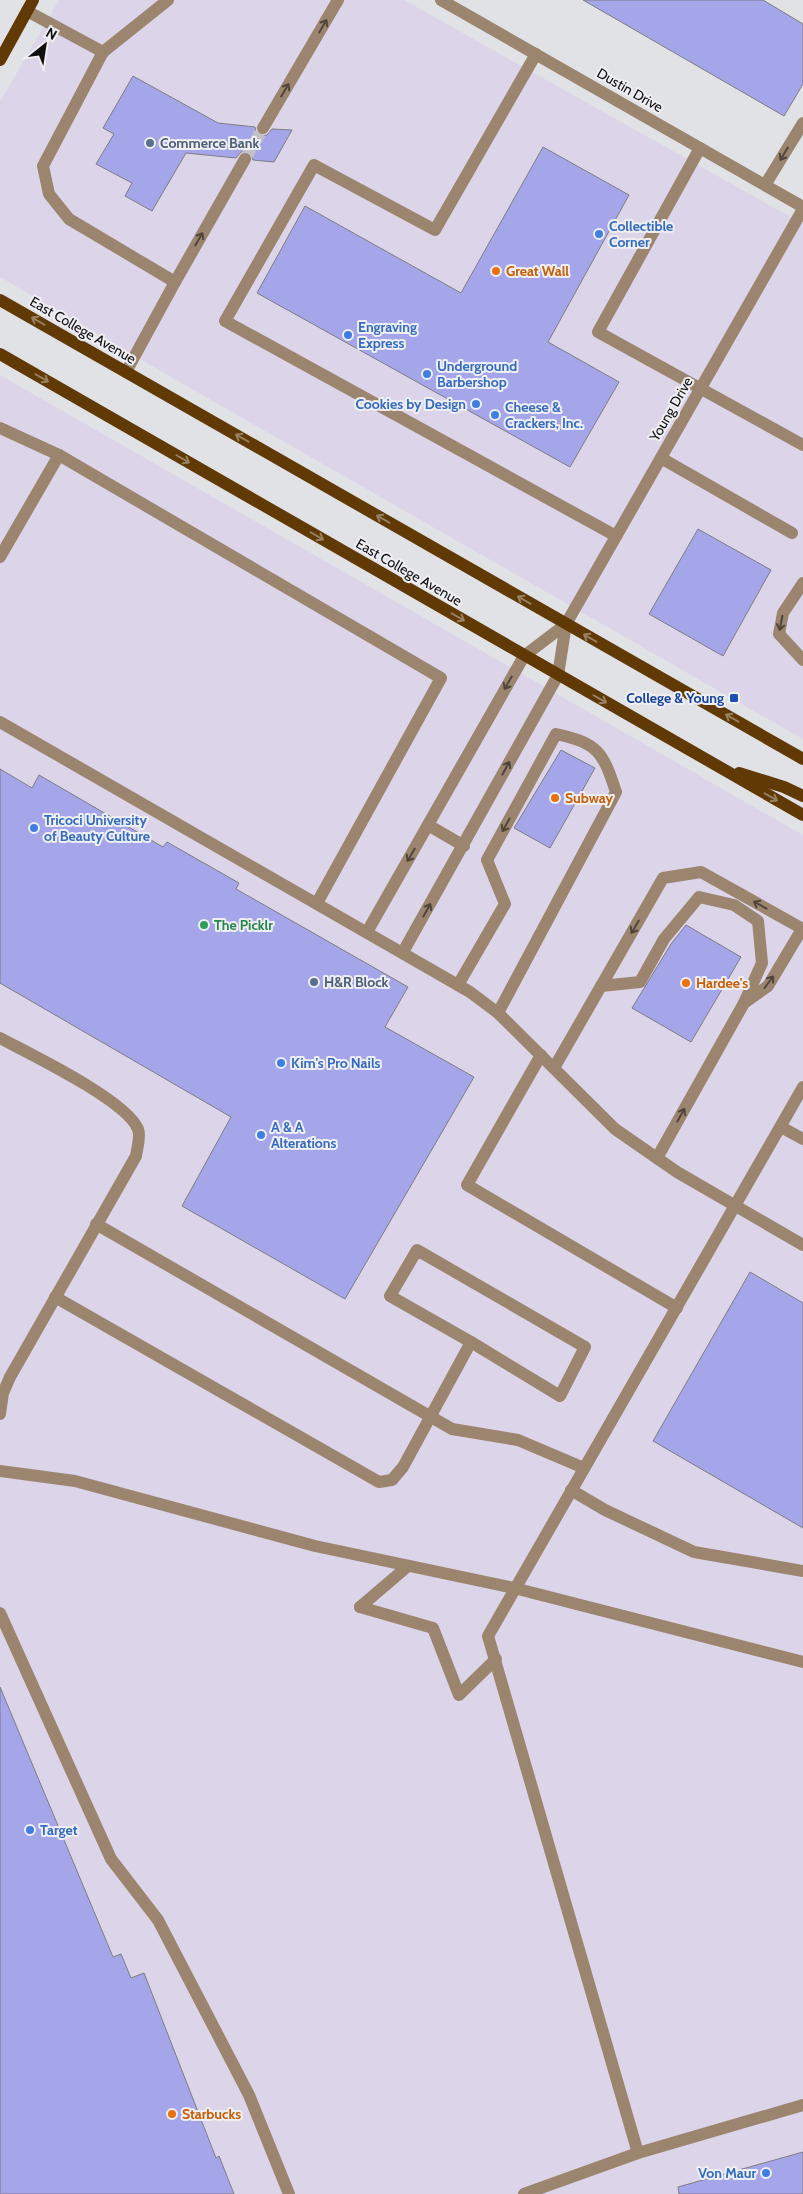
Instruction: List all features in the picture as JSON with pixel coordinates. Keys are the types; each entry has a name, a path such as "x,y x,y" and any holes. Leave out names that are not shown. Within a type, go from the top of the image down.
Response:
{"main road":[{"path":"0,60 30,5"},
{"name":"East College Avenue","path":"0,300 803,759"},
{"name":"East College Avenue","path":"0,354 803,815"},
{"path":"715,765 784,786 803,796"}],"street":[{"path":"168,0 103,52 43,166 49,194 69,219 175,282"},
{"path":"263,128 338,0"},
{"name":"Dustin Drive","path":"441,0 803,208"},
{"path":"30,5 103,52"},
{"path":"536,54 435,230 314,165 224,321 616,536"},
{"path":"765,185 803,123"},
{"path":"700,148 598,332 701,387 803,445"},
{"path":"126,372 245,159"},
{"name":"Young Drive","path":"566,624 803,208"},
{"path":"0,428 59,455 441,678 317,903"},
{"path":"0,557 59,455"},
{"path":"661,458 792,533"},
{"path":"803,583 783,613 779,634 803,660"},
{"path":"367,932 524,656 566,624"},
{"path":"404,952 558,674 566,624"},
{"path":"0,722 404,952 458,985 498,1013 615,1130 735,1206 803,1245"},
{"path":"458,985 505,904 487,860 556,734 580,739 598,750 616,792 498,1013"},
{"path":"428,825 464,846"},
{"path":"554,1068 663,878 701,872 803,929 768,986 744,1003"},
{"path":"601,986 640,982 664,938 699,897 734,905 758,921 762,963 744,1003 657,1158"},
{"path":"0,1038 103,1096 121,1109 138,1130 136,1156 10,1377 3,1393 0,1414"},
{"path":"541,1055 467,1185 676,1308"},
{"path":"638,2153 488,1636 803,1087"},
{"path":"781,1127 803,1139"},
{"path":"96,1224 452,1429 518,1440 584,1468"},
{"path":"417,1250 585,1347 560,1396 471,1342 390,1296 417,1250"},
{"path":"55,1297 379,1482 392,1480 403,1466 471,1342"},
{"path":"0,1471 75,1481 315,1546 514,1588 803,1662"},
{"path":"571,1490 606,1510 694,1552 803,1571"},
{"path":"408,1566 360,1607 433,1628 458,1695 496,1660"},
{"path":"0,1613 111,1859 158,1920 249,2095 288,2194"},
{"path":"524,2194 638,2153 803,2105"}],"shaded area":[{"path":"59,0 404,0 803,224 803,739 0,277 0,102"},
{"path":"0,375 803,835 803,2194 0,2194"}],"building":[{"path":"583,0 763,0 803,24 803,84 784,116"},
{"name":"Commerce Bank","path":"133,76 218,123 255,127 256,132 262,136 267,135 272,129 292,130 274,162 253,160 252,155 245,151 241,152 236,158 186,153 152,211 125,196 132,183 96,164 114,134 103,128"},
{"path":"543,147 629,195 548,342 619,382 570,467 257,293 305,206 461,293"},
{"path":"698,529 771,570 723,656 649,614"},
{"name":"Subway","path":"561,750 595,768 550,848 514,828"},
{"path":"0,769 32,788 39,775 163,847 167,842 239,883 236,889 408,987 385,1027 474,1077 345,1299 182,1206 231,1117 0,983"},
{"name":"Hardee's","path":"686,925 741,957 691,1042 632,1008 671,944"},
{"path":"750,1272 803,1303 803,1528 653,1441"},
{"name":"Target","path":"0,1687 113,1957 121,1954 131,1978 144,1973 216,2158 219,2156 234,2194 0,2194"},
{"name":"Von Maur","path":"803,2152 803,2194 679,2194 678,2187"}],"tunnel":[{"path":"245,159 263,128"}],"place":[{"name":"Commerce Bank","path":"150,143"},
{"name":"Collectible Corner","path":"599,234"},
{"name":"Great Wall","path":"496,271"},
{"name":"Engraving Express","path":"348,335"},
{"name":"Underground Barbershop","path":"427,374"},
{"name":"Cookies by Design","path":"476,404"},
{"name":"Cheese & Crackers, Inc.","path":"495,415"},
{"name":"College & Young","path":"734,698"},
{"name":"Subway","path":"555,798"},
{"name":"Tricoci University of Beauty Culture","path":"34,828"},
{"name":"The Picklr","path":"204,925"},
{"name":"H&R Block","path":"314,982"},
{"name":"Hardee's","path":"686,983"},
{"name":"Kim's Pro Nails","path":"281,1063"},
{"name":"A & A Alterations","path":"261,1135"},
{"name":"Target","path":"30,1830"},
{"name":"Starbucks","path":"172,2114"},
{"name":"Von Maur","path":"766,2173"}]}
